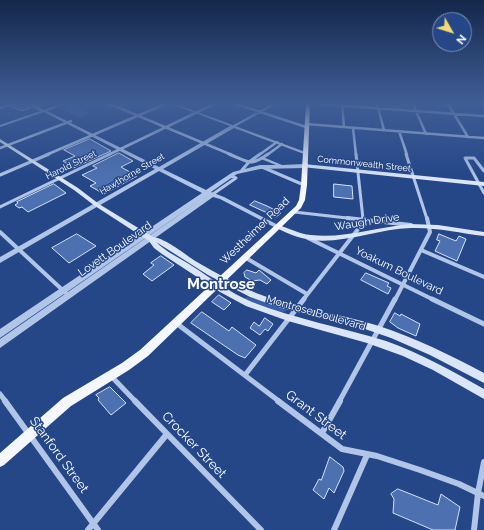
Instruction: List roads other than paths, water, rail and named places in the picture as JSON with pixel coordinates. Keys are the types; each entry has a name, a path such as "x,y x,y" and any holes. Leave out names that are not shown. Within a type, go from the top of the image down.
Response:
{"main road":[{"name":"Westheimer Road","path":"0,461 72,398 134,361 294,212 301,204 304,186 304,166 307,141 306,129"},
{"name":"Montrose Boulevard","path":"0,140 97,205 149,237 153,244 219,283 248,303 288,318 373,341 435,366 484,394"},
{"name":"Commonwealth Street","path":"304,166 481,184"},
{"name":"Waugh Drive","path":"278,227 285,231 304,236 333,238 412,226 484,234"},
{"name":"Montrose Boulevard","path":"219,283 268,300 379,330 431,350 484,378"}],"street":[{"path":"0,148 51,129"},
{"path":"83,129 278,227"},
{"path":"0,175 106,129"},
{"name":"Harold Street","path":"0,207 162,129"},
{"path":"170,129 248,162 256,163 282,144"},
{"name":"Hawthorne Street","path":"0,260 229,129"},
{"path":"241,129 306,153"},
{"path":"245,375 353,236 363,220 359,171 353,129"},
{"path":"364,129 484,138"},
{"path":"424,129 426,134"},
{"path":"463,129 468,137"},
{"path":"322,434 379,330 430,232 399,131"},
{"name":"Lovett Boulevard","path":"0,334 66,293 149,237 229,176 242,170 248,162 277,142"},
{"path":"484,171 476,159 469,156 465,158 481,184 484,193"},
{"path":"263,158 285,166"},
{"name":"Commonwealth Street","path":"242,170 260,167 304,166"},
{"path":"260,167 304,186"},
{"path":"294,212 412,226"},
{"path":"0,232 66,293"},
{"name":"Yoakum Boulevard","path":"304,236 484,324"},
{"path":"421,250 484,277"},
{"path":"246,258 307,294"},
{"name":"Lovett Boulevard","path":"0,344 66,293"},
{"name":"Grant Street","path":"176,323 208,349 245,375 342,449 377,456 420,470 481,494"},
{"name":"Crocker Street","path":"111,376 261,530"},
{"name":"Stanford Street","path":"0,394 98,530"},
{"path":"88,530 167,434"},
{"path":"334,530 367,455"},
{"path":"474,530 481,494 484,462"}],"district":[{"name":"Montrose","path":"221,284"}]}
